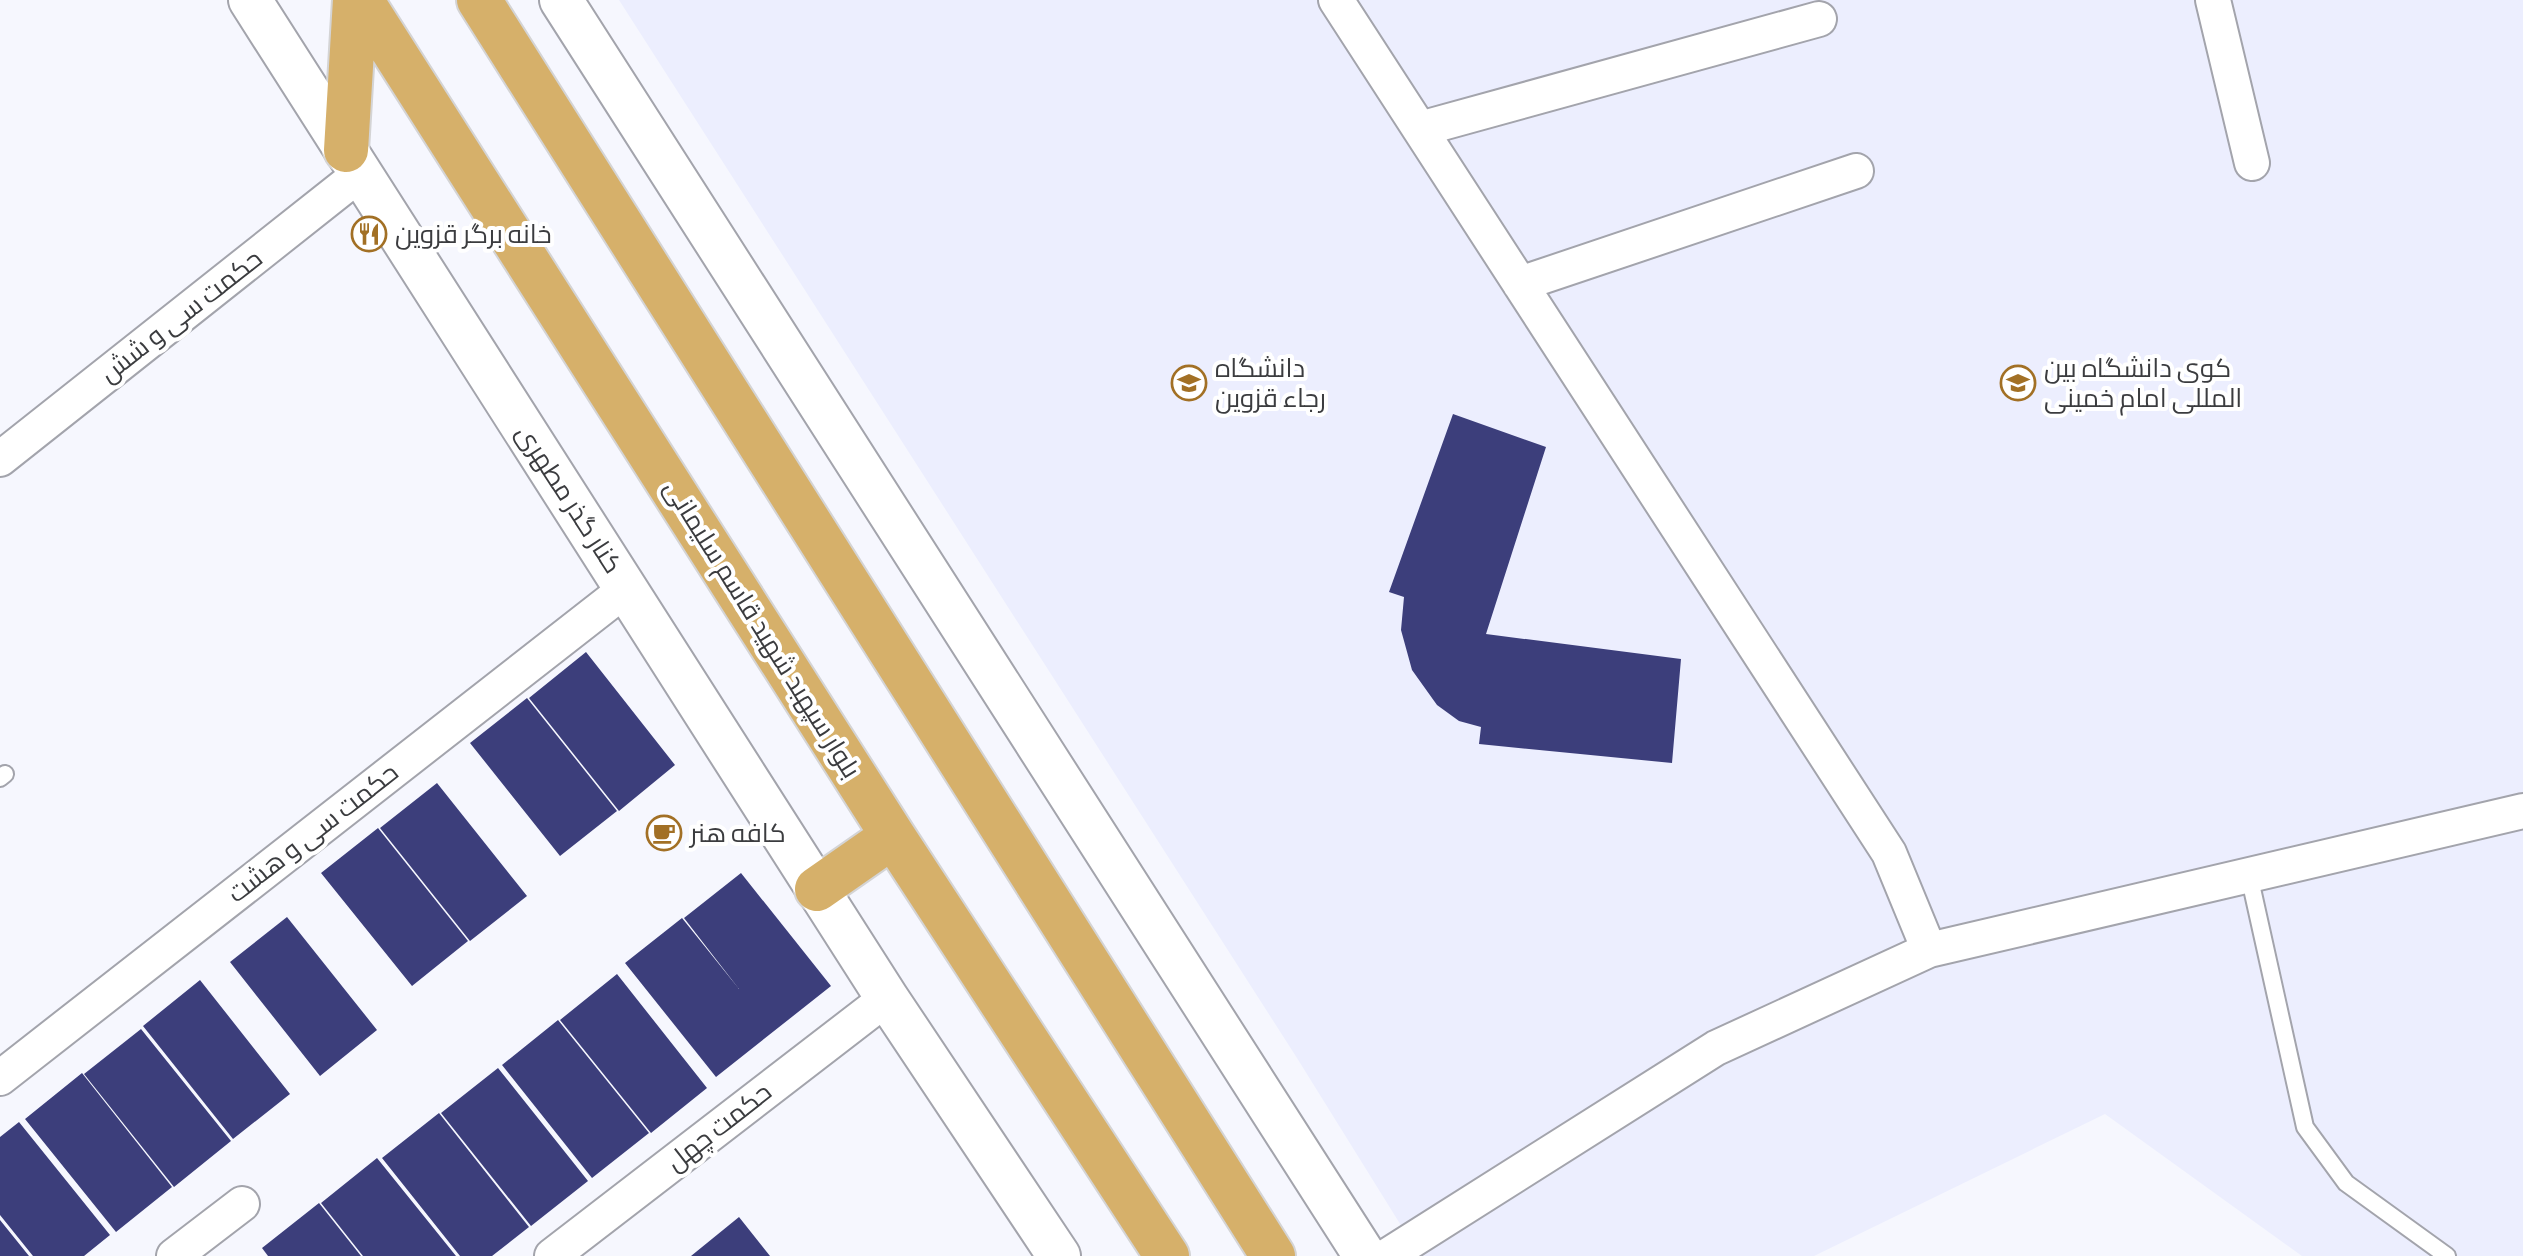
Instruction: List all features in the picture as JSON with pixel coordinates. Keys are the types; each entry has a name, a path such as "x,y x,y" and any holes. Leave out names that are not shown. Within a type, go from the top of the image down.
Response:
{"main road":[{"path":"354,162 355,0"},
{"name":"بلوار سپهبد شهید قاسم سلیمانی","path":"361,0 893,836 1167,1256"},
{"path":"479,0 1273,1256"},
{"path":"817,889 893,836"}],"street":[{"name":"کنار گذر مطهری","path":"250,0 887,998 1059,1256"},
{"path":"561,0 1365,1256"},
{"path":"1336,0 1889,853 1929,950"},
{"path":"2213,0 2252,163"},
{"path":"1420,129 1819,19"},
{"name":"حکمت سی و شش","path":"0,459 354,162"},
{"path":"1520,284 1856,171"},
{"name":"حکمت سی و هشت","path":"0,1078 626,589"},
{"path":"1387,1256 1716,1048 1929,950 2523,811"},
{"name":"حکمت چهل","path":"552,1256 887,998"},
{"path":"174,1256 242,1204"}],"lane":[{"path":"2249,875 2305,1127 2346,1183 2447,1256"}],"shaded area":[{"name":"کوی دانشگاه بین المللی امام خمینی","path":"619,0 2523,0 2523,1256 2302,1256 2105,1114 1814,1256 1420,1256 1297,1058"}],"building":[{"path":"1453,414 1546,447 1486,634 1681,659 1672,763 1479,744 1481,727 1459,721 1437,705 1412,670 1401,630 1404,597 1389,592"},
{"path":"586,652 675,765 619,811 529,698"},
{"path":"527,698 617,811 560,856 470,743"},
{"path":"437,783 527,896 470,941 380,828"},
{"path":"378,828 468,941 412,986 321,873"},
{"path":"741,873 831,986 716,1077 625,963 682,918 739,989 684,918"},
{"path":"287,917 377,1030 320,1076 230,962"},
{"path":"617,974 707,1088 651,1133 560,1020"},
{"path":"200,980 290,1094 233,1139 143,1026"},
{"path":"558,1020 649,1133 592,1178 502,1065"},
{"path":"141,1029 231,1141 174,1187 84,1074"},
{"path":"498,1068 588,1181 531,1226 441,1113"},
{"path":"82,1073 172,1187 116,1232 25,1119"},
{"path":"439,1113 529,1227 492,1256 460,1256 382,1158"},
{"path":"19,1122 110,1235 84,1256 33,1256 0,1215 0,1137"},
{"path":"377,1158 456,1256 363,1256 321,1203"},
{"path":"319,1203 361,1256 268,1256 262,1248"},
{"path":"739,1217 770,1256 691,1256"},
{"path":"0,1220 29,1256 0,1256"}],"place":[{"name":"خانه برگر قزوین","path":"369,234"},
{"name":"دانشگاه رجاء قزوین","path":"1189,383"},
{"name":"کوی دانشگاه بین المللی امام خمینی","path":"2018,383"},
{"name":"کافه هنر","path":"664,833"}]}
